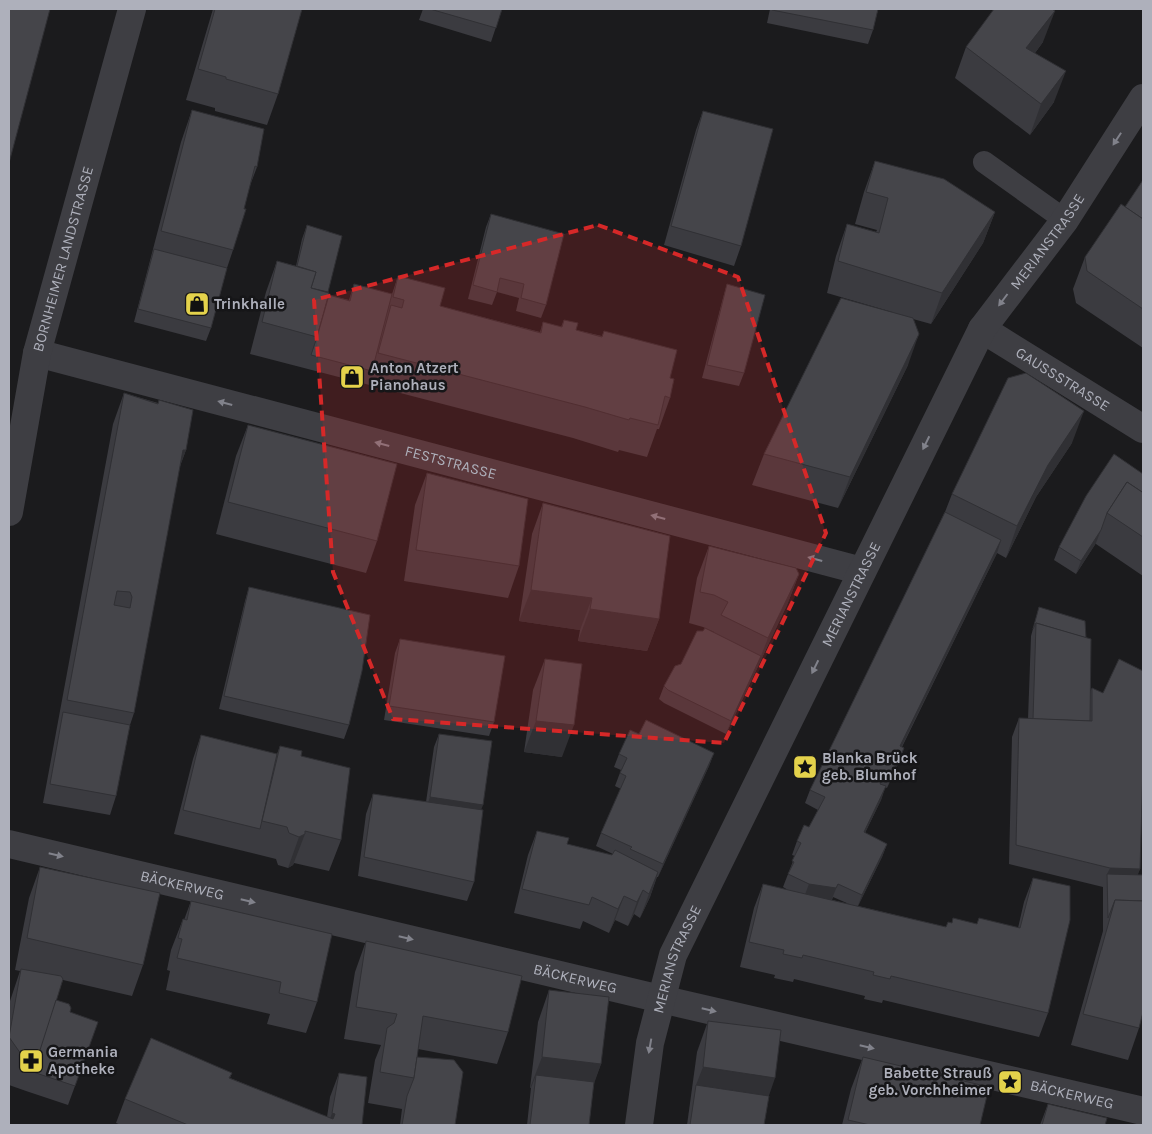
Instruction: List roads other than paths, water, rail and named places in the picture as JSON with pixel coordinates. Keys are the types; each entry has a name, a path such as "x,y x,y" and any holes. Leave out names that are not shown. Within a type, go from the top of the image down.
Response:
{"street":[{"name":"BORNHEIMER LANDSTRASSE","path":"9,512 37,353 132,9"},
{"name":"MERIANSTRASSE","path":"639,1125 650,1043 673,955 982,329 1065,220 1143,98"},
{"name":"GAUSSSTRASSE","path":"982,329 1143,429"},
{"name":"FESTSTRASSE","path":"37,353 862,571"},
{"name":"BÄCKERWEG","path":"9,844 1143,1111"}],"lane":[{"path":"984,162 1065,220"}],"place":[{"name":"Trinkhalle","path":"197,304"},
{"name":"Anton Atzert Pianohaus","path":"352,377"},
{"name":"Blanka Brück geb. Blumhof","path":"805,767"},
{"name":"Germania Apotheke","path":"31,1061"},
{"name":"Babette Strauß geb. Vorchheimer","path":"1010,1082"}]}
